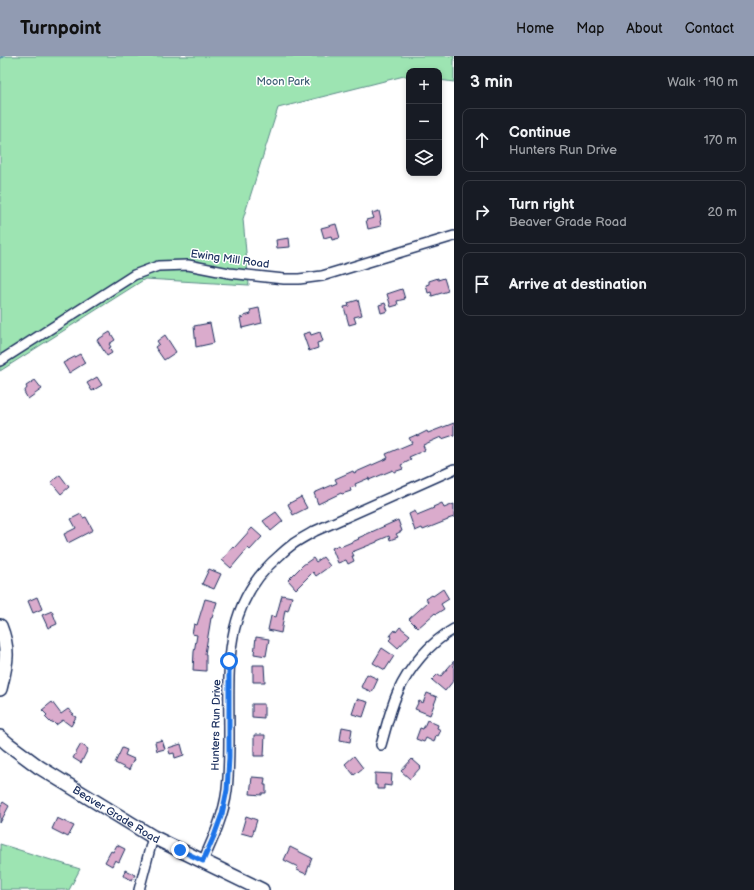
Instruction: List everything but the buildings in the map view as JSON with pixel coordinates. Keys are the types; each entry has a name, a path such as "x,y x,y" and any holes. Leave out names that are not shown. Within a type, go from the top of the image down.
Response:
{"main road":[{"path":"0,626 7,649 6,664 0,689"},
{"name":"Beaver Grade Road","path":"0,737 39,767 153,838 262,890"}],"street":[{"name":"Ewing Mill Road","path":"0,361 134,275 158,266 188,265 229,273 284,279 299,279 322,276 454,236"},
{"name":"Hunters Run Drive","path":"203,861 222,814 227,790 229,758 229,661 233,632 238,614 245,598 257,578 271,563 293,544 314,531 454,469"},
{"path":"381,745 397,694 410,670 431,646 454,629"},
{"path":"139,890 153,838"}],"green space":[{"name":"Moon Park","path":"0,56 454,56 454,82 442,80 442,68 406,68 406,76 278,108 243,219 249,285 145,279 0,371"},
{"path":"0,844 80,869 69,890 0,890"}],"waterway":[{"path":"0,58 4,56"}],"route":[{"path":"180,850 203,861 222,814 227,790 229,758 229,661"}]}
